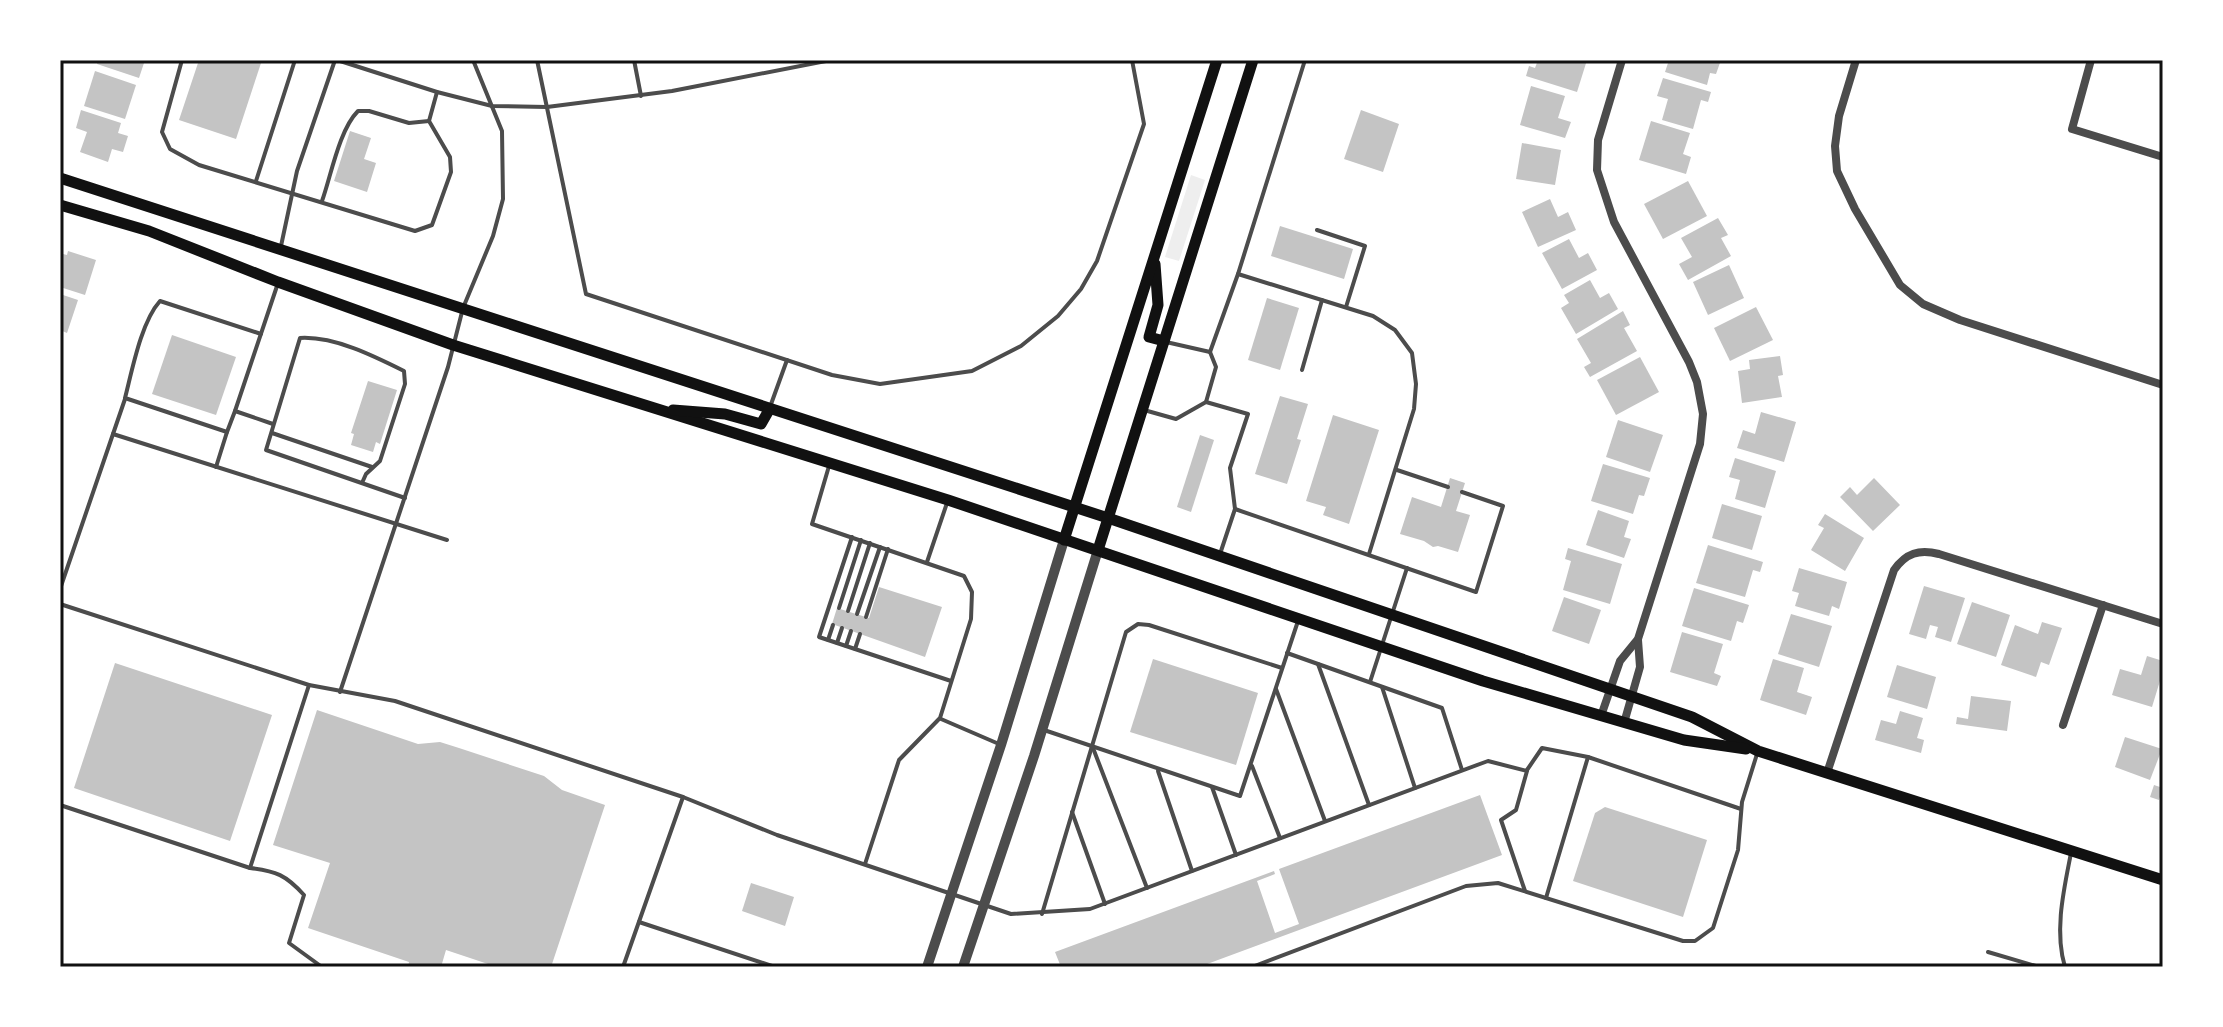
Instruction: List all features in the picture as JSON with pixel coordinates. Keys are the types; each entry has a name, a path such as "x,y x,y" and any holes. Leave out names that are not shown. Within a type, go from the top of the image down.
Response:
{"main road":[{"path":"1064,540 1217,60"},
{"path":"1098,550 1253,60"},
{"path":"60,178 1108,518 1692,717 1758,751"},
{"path":"60,205 149,231 278,282 453,345 948,500 1483,681 1684,740 1758,751 2163,880"},
{"path":"1155,255 1158,305 1149,337 1164,341"},
{"path":"652,408 725,414 761,424 769,410"}],"street":[{"path":"1601,716 1620,661 1638,639 1696,460 1703,414 1697,382 1689,362 1614,222 1597,170 1598,140 1622,60"},
{"path":"1856,60 1839,116 1835,146 1837,171 1855,209 1900,285 1923,304 1960,320 2163,385"},
{"path":"2091,60 2072,129 2163,157"},
{"path":"927,967 1001,745 1064,540"},
{"path":"963,967 1098,550"},
{"path":"1827,773 1890,579 1905,557 1920,551 1939,554 2163,624"},
{"path":"2063,725 2103,605"},
{"path":"1624,723 1640,667 1638,639"}],"lane":[{"path":"182,60 162,132 170,149 199,165 415,231 432,225 451,172 450,157 429,121 437,92"},
{"path":"256,181 295,60"},
{"path":"280,248 293,192 336,60 492,106 547,107 641,96 831,60"},
{"path":"340,692 406,498 463,308 493,236 503,199 502,131 473,60"},
{"path":"537,60 586,294 832,375 880,384 972,371 1021,346 1058,316 1081,289 1097,261 1144,124 1132,60"},
{"path":"634,60 641,96"},
{"path":"1143,409 1176,419 1206,402 1216,367 1210,352 1238,274 1305,60"},
{"path":"322,201 351,117 358,111 369,111 409,123 429,121"},
{"path":"1317,230 1365,246 1346,307"},
{"path":"1238,274 1373,316 1395,330 1412,353 1416,384 1414,409 1369,555"},
{"path":"216,467 278,282"},
{"path":"1302,370 1322,300"},
{"path":"60,589 154,308 160,301 261,334"},
{"path":"362,483 380,461 405,384 404,371 332,343 300,338 266,450 362,483 406,498"},
{"path":"1164,341 1210,352"},
{"path":"769,410 787,360"},
{"path":"125,398 227,432"},
{"path":"1206,402 1248,414 1230,468 1235,509 1219,556"},
{"path":"235,411 273,424"},
{"path":"271,432 372,467"},
{"path":"113,434 447,540"},
{"path":"829,464 812,524 964,576 972,592 971,619 940,718 899,760 865,864"},
{"path":"1396,469 1448,487"},
{"path":"1235,509 1476,592 1503,506 1462,492"},
{"path":"927,562 948,500"},
{"path":"852,537 819,637 951,681"},
{"path":"839,608 861,540"},
{"path":"848,611 870,543"},
{"path":"857,614 880,547"},
{"path":"866,617 888,549"},
{"path":"1370,682 1407,568"},
{"path":"60,604 309,685 395,701 683,797 777,835 1011,914 1090,909 1488,761 1527,771"},
{"path":"1042,730 1240,796 1299,618"},
{"path":"1042,914 1126,632 1138,624 1149,625 1282,668"},
{"path":"828,640 833,625"},
{"path":"837,643 842,628"},
{"path":"846,646 851,631"},
{"path":"855,649 860,634"},
{"path":"1287,653 1442,708 1462,770"},
{"path":"1317,664 1369,805"},
{"path":"250,868 309,685"},
{"path":"1382,687 1415,788"},
{"path":"1276,689 1325,821"},
{"path":"940,718 1001,745"},
{"path":"1093,747 1147,888"},
{"path":"1525,891 1501,820 1516,810 1527,771 1542,748 1588,757 1741,809"},
{"path":"1252,967 1466,886 1498,883 1683,941 1695,941 1713,928 1738,850 1741,809 1758,751"},
{"path":"1546,898 1588,757"},
{"path":"1251,763 1280,838"},
{"path":"1157,770 1192,871"},
{"path":"1212,787 1236,855"},
{"path":"623,967 683,797"},
{"path":"60,805 288,878 304,895 289,943 322,967"},
{"path":"1072,810 1105,904"},
{"path":"2065,967 2061,953 2062,903 2072,851"},
{"path":"639,922 775,967"},
{"path":"1988,952 2039,967"}],"shaded area":[{"path":"1191,175 1205,180 1179,261 1165,257"}],"building":[{"path":"98,60 145,60 139,78 97,64"},
{"path":"199,60 262,60 236,139 179,120"},
{"path":"1538,60 1587,60 1577,92 1526,76 1529,66 1535,68"},
{"path":"1669,60 1721,60 1716,74 1710,73 1707,85 1665,72"},
{"path":"95,71 136,85 125,119 84,106"},
{"path":"1663,78 1711,92 1708,102 1701,100 1693,129 1662,120 1668,99 1657,96"},
{"path":"1531,86 1565,96 1558,118 1571,122 1565,138 1520,125"},
{"path":"81,110 121,123 118,133 128,136 123,152 112,149 108,162 80,152 87,132 76,128"},
{"path":"1361,110 1399,124 1383,172 1344,159"},
{"path":"1651,121 1690,133 1683,154 1691,157 1686,174 1639,160"},
{"path":"350,131 371,138 364,159 376,163 367,192 334,181"},
{"path":"1522,143 1561,150 1555,185 1516,179"},
{"path":"1688,181 1707,216 1663,239 1644,204"},
{"path":"1550,199 1558,217 1568,212 1576,230 1538,247 1522,212"},
{"path":"1718,218 1728,235 1721,238 1731,256 1688,280 1679,264 1692,257 1681,238"},
{"path":"1280,226 1353,249 1344,279 1271,256"},
{"path":"1569,239 1579,258 1588,253 1597,270 1562,289 1542,253"},
{"path":"68,251 96,260 85,295 60,287 60,263 63,254 67,255"},
{"path":"1729,265 1744,298 1708,315 1693,282"},
{"path":"1590,280 1600,298 1609,293 1618,309 1576,334 1561,308 1569,303 1564,295"},
{"path":"60,294 78,300 67,333 60,330"},
{"path":"1267,298 1299,308 1280,370 1248,360"},
{"path":"1756,307 1773,340 1730,361 1714,328"},
{"path":"1623,311 1630,325 1624,328 1637,351 1590,377 1584,367 1591,363 1577,339"},
{"path":"172,335 236,357 216,415 152,394"},
{"path":"1780,356 1783,375 1778,376 1782,397 1742,403 1738,371 1750,369 1749,360"},
{"path":"1640,357 1659,392 1616,415 1597,380"},
{"path":"368,381 397,390 380,444 376,442 373,452 351,445 354,434 351,433"},
{"path":"1280,396 1308,404 1287,484 1255,474"},
{"path":"1761,412 1796,422 1784,462 1737,448 1743,430 1755,434"},
{"path":"1333,415 1379,430 1349,524 1323,515 1326,507 1306,501"},
{"path":"1618,420 1663,435 1650,472 1606,457"},
{"path":"1200,435 1214,440 1191,512 1177,507"},
{"path":"1735,458 1776,471 1765,508 1735,499 1740,480 1729,477"},
{"path":"1603,464 1650,478 1644,496 1639,495 1633,514 1591,501"},
{"path":"1450,478 1465,483 1456,511 1470,515 1458,552 1433,547 1400,534 1412,497 1441,507"},
{"path":"1874,478 1900,505 1873,531 1840,497 1850,487 1857,495"},
{"path":"1722,504 1762,516 1752,550 1712,538"},
{"path":"1598,510 1629,521 1624,537 1631,539 1624,558 1586,545"},
{"path":"1825,514 1864,538 1845,571 1811,550 1824,528 1818,525"},
{"path":"1708,545 1763,562 1760,572 1753,570 1745,597 1696,583"},
{"path":"1568,548 1622,564 1610,604 1563,590 1571,561 1565,559"},
{"path":"1799,568 1847,582 1839,609 1832,606 1829,616 1795,606 1799,593 1792,591"},
{"path":"1924,586 1965,598 1951,642 1935,637 1938,627 1930,625 1926,639 1909,634"},
{"path":"879,587 942,607 925,657 832,624 837,608 869,618"},
{"path":"1694,588 1749,605 1743,623 1737,621 1731,641 1682,626"},
{"path":"1564,597 1601,610 1589,644 1552,631"},
{"path":"1972,602 2010,615 1996,657 1957,644"},
{"path":"1791,614 1832,626 1819,667 1778,654"},
{"path":"2042,622 2062,628 2049,665 2041,662 2036,677 2001,665 2015,625 2038,634"},
{"path":"1682,632 1723,644 1714,673 1721,676 1717,686 1670,672"},
{"path":"2147,656 2163,661 2152,707 2112,695 2120,669 2141,675"},
{"path":"1153,659 1258,693 1236,765 1130,732"},
{"path":"1773,659 1804,668 1797,692 1812,697 1806,715 1760,700"},
{"path":"115,663 272,715 230,841 74,788"},
{"path":"1897,665 1936,677 1927,709 1887,697"},
{"path":"1971,696 2011,701 2007,731 1956,724 1957,717 1968,719"},
{"path":"317,710 418,744 440,742 544,776 562,790 605,805 551,967 497,967 446,950 441,967 408,967 409,962 308,928 330,863 273,845"},
{"path":"1900,711 1923,718 1917,738 1924,740 1921,753 1875,740 1881,720 1896,724"},
{"path":"2125,737 2162,749 2150,780 2115,767"},
{"path":"2154,785 2163,788 2159,800 2150,797"},
{"path":"1480,795 1502,855 1199,967 1061,967 1055,952 1274,871 1275,874 1257,881 1275,933 1299,924 1279,869"},
{"path":"1605,807 1707,840 1683,917 1573,881 1595,813"},
{"path":"751,883 794,897 785,926 742,911"}]}
